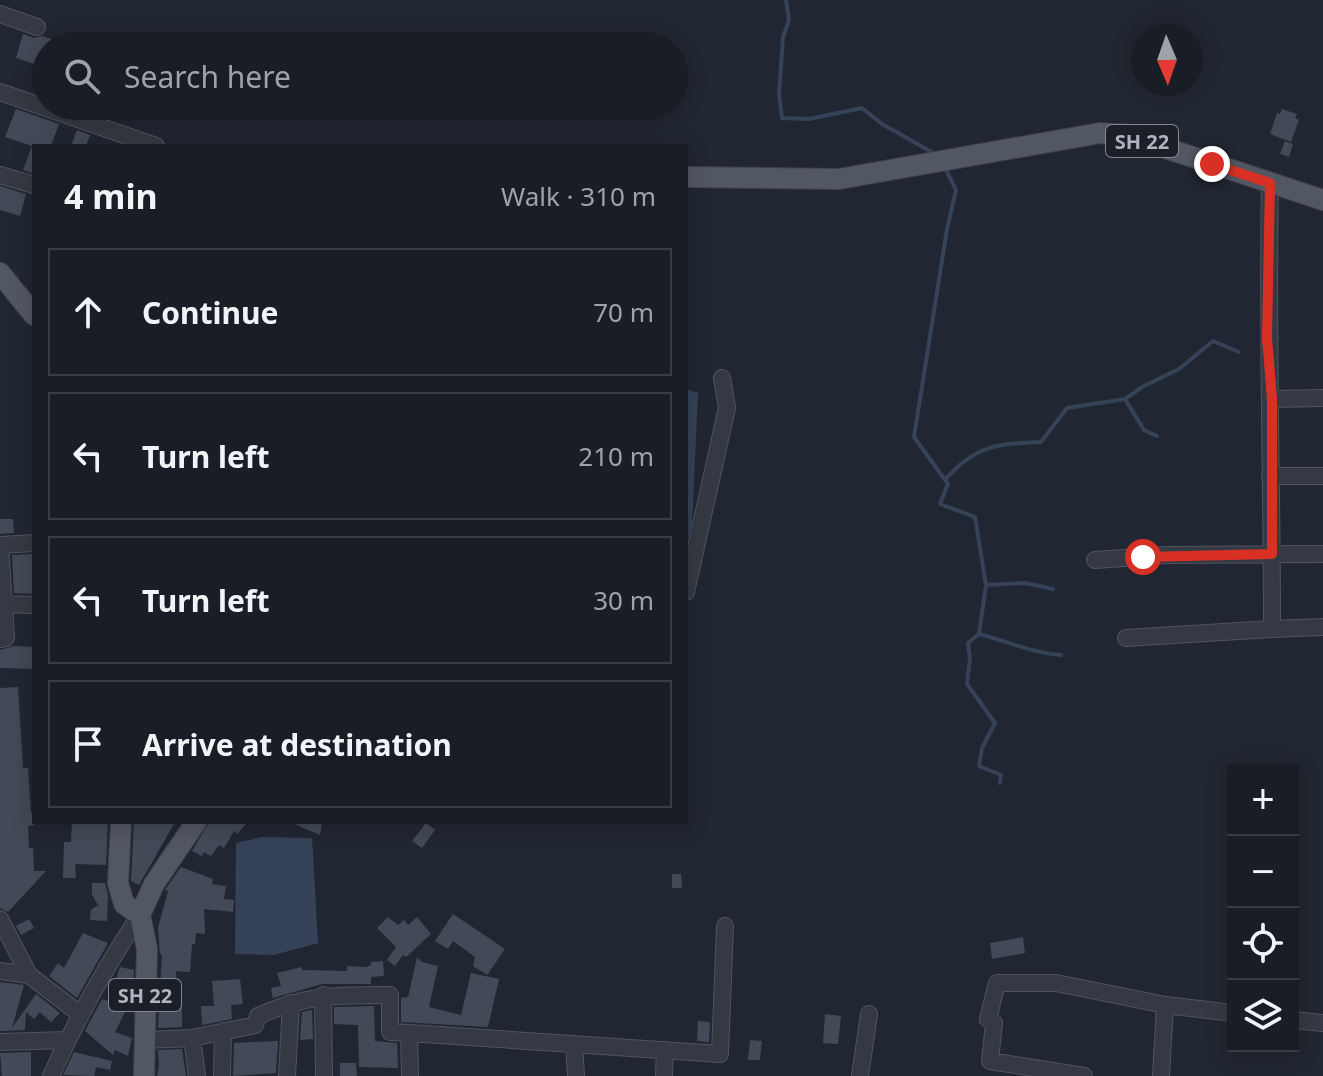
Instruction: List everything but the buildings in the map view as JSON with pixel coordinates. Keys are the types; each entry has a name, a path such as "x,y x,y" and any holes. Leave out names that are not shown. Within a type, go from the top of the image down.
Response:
{"main road":[{"name":"SH 22","path":"688,177 839,179 1100,133 1126,135 1323,200"},
{"path":"0,273 32,313"},
{"path":"121,824 118,883 124,904 140,915 154,884 195,824"},
{"name":"SH 22","path":"140,915 147,949 144,1076"}],"street":[{"path":"0,14 37,27"},
{"path":"0,92 32,103"},
{"path":"81,120 150,144"},
{"path":"0,175 32,184"},
{"path":"1270,183 1267,338 1272,399 1272,629"},
{"path":"688,583 727,408 722,378"},
{"path":"1272,399 1323,398"},
{"path":"1270,476 1323,476"},
{"path":"0,639 6,638 0,545 32,543"},
{"path":"1095,560 1168,555 1323,554"},
{"path":"4,604 32,605"},
{"path":"1126,638 1323,627"},
{"path":"51,1076 67,1040 140,915"},
{"path":"0,919 29,975 81,1015"},
{"path":"144,1040 192,1038 255,1025 258,1016 323,995 390,995 390,1032 720,1054 725,926"},
{"path":"0,971 29,975"},
{"path":"1084,1076 990,1061 994,1023 988,1019 997,983 1056,983 1165,1005 1227,1012"},
{"path":"323,995 324,1076"},
{"path":"287,1076 291,1003"},
{"path":"1161,1076 1165,1005"},
{"path":"860,1076 869,1014"},
{"path":"1299,1021 1323,1023"},
{"path":"222,1076 223,1031"},
{"path":"409,1033 410,1076"},
{"path":"192,1038 197,1076"},
{"path":"0,1042 67,1040"},
{"path":"574,1044 576,1076"},
{"path":"664,1076 665,1050"}],"water":[{"path":"688,390 698,393 692,524 688,538"},
{"path":"262,837 312,838 318,943 274,955 235,954 236,843"}],"waterway":[{"path":"786,0 789,20 783,37 779,94 782,118 809,119 862,108 882,124 937,155"},
{"path":"944,166 956,190 914,437 948,484 940,504 975,517 986,585 979,634 968,643 967,684 995,723 982,748 979,766 1001,775 1000,783"},
{"path":"1125,399 1179,369 1213,341 1239,352"},
{"path":"945,480 977,453 999,446 1041,442 1067,408 1125,399 1144,430 1157,436"},
{"path":"986,585 1025,583 1053,589"},
{"path":"979,634 1061,655"}],"route":[{"path":"1143,557 1272,554 1272,399 1267,338 1270,183 1212,164"}]}
